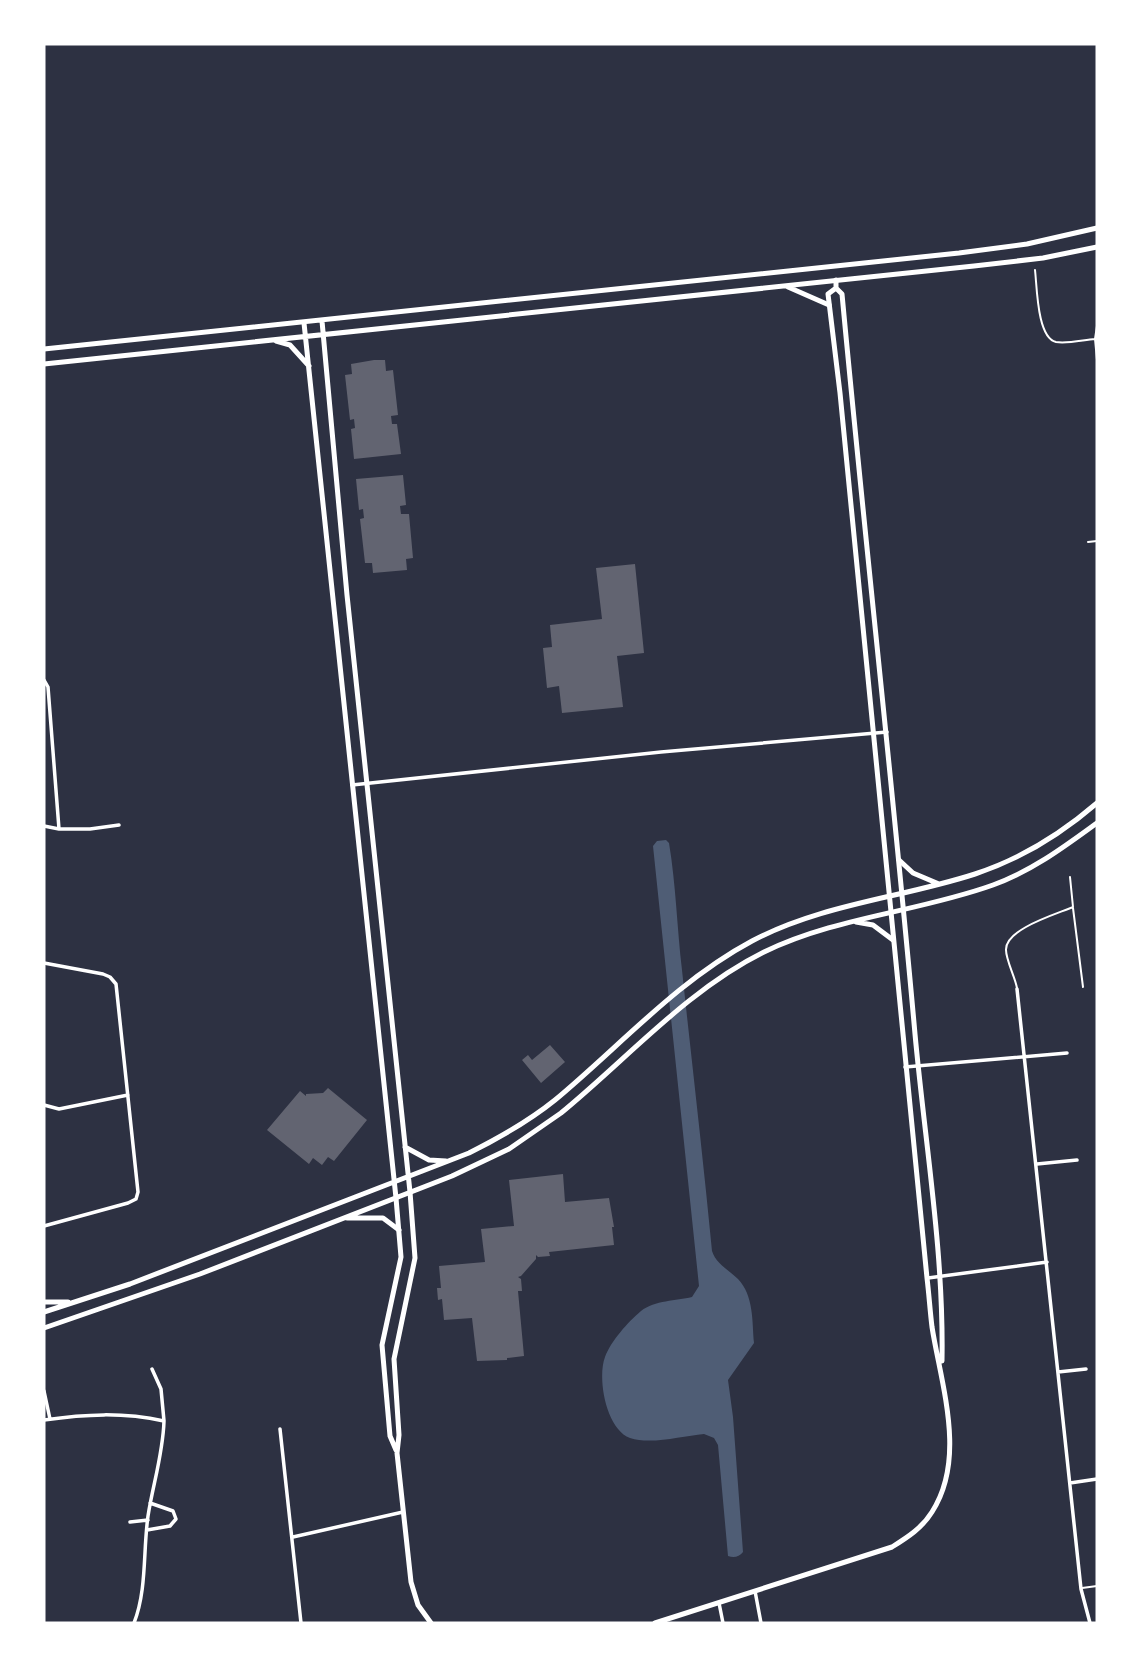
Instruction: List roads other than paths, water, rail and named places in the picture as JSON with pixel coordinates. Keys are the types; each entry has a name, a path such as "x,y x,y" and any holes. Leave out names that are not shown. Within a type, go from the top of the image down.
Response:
{"main road":[{"path":"44,349 959,253 1032,243 1097,228"},
{"path":"44,364 1043,258 1085,250 1097,244"},
{"path":"655,1623 892,1547 915,1533 933,1511 946,1481 950,1446 942,1371 941,1277 842,294 836,288 836,280"},
{"path":"785,286 829,305"},
{"path":"836,288 828,295 927,1278 942,1371"},
{"path":"322,321 347,595 409,1177 415,1258 394,1359 399,1435 397,1452 411,1582 418,1605 431,1623"},
{"path":"304,323 399,1230 401,1257 382,1345 390,1436 397,1452"},
{"path":"275,340 290,345 309,366"},
{"path":"855,550 868,549"},
{"path":"44,1312 130,1284 449,1162 492,1142 552,1102 672,996 728,954 783,926 822,913 976,874 1020,856 1068,827 1097,803"},
{"path":"44,1328 175,1283 484,1163 537,1131 598,1083 704,990 739,966 794,940 965,894 1018,874 1050,856 1097,823"},
{"path":"899,860 913,873 939,884"},
{"path":"853,922 873,925 893,940"},
{"path":"405,1147 429,1160 449,1162"},
{"path":"341,1218 383,1218 399,1230"},
{"path":"44,1302 75,1301"}],"street":[{"path":"44,680 48,687 58,829"},
{"path":"352,785 661,752 887,732"},
{"path":"44,826 90,829 119,825"},
{"path":"44,963 103,974 116,984 138,1192 136,1199 128,1203 44,1226"},
{"path":"1017,989 1081,1588 1090,1623"},
{"path":"905,1067 1067,1052"},
{"path":"44,1105 59,1109 128,1095"},
{"path":"1037,1164 1077,1160"},
{"path":"927,1278 1047,1262"},
{"path":"143,1623 135,1621 164,1421 162,1389 152,1369"},
{"path":"1058,1372 1086,1369"},
{"path":"44,1391 50,1419"},
{"path":"44,1419 105,1414 164,1421"},
{"path":"281,1429 302,1623"},
{"path":"1070,1483 1097,1479"},
{"path":"147,1530 170,1527 176,1519 175,1513 150,1503"},
{"path":"293,1537 403,1512"},
{"path":"130,1522 148,1520"},
{"path":"755,1591 761,1623"},
{"path":"719,1601 723,1623"}],"lane":[{"path":"1035,270 1041,322 1047,335 1057,342 1095,339"},
{"path":"1097,326 1097,360"},
{"path":"1088,542 1097,541"},
{"path":"1070,877 1083,987"},
{"path":"1017,989 1006,951 1012,936 1018,930 1073,907"},
{"path":"1081,1588 1097,1586"}],"water":[{"path":"666,840 669,843 673,875 712,1251 743,1286 750,1301 752,1318 754,1343 728,1380 743,1552 734,1557 728,1556 718,1445 714,1438 704,1434 657,1440 630,1438 615,1425 609,1414 603,1389 605,1357 625,1326 647,1307 692,1297 699,1286 653,846 657,841"}]}
